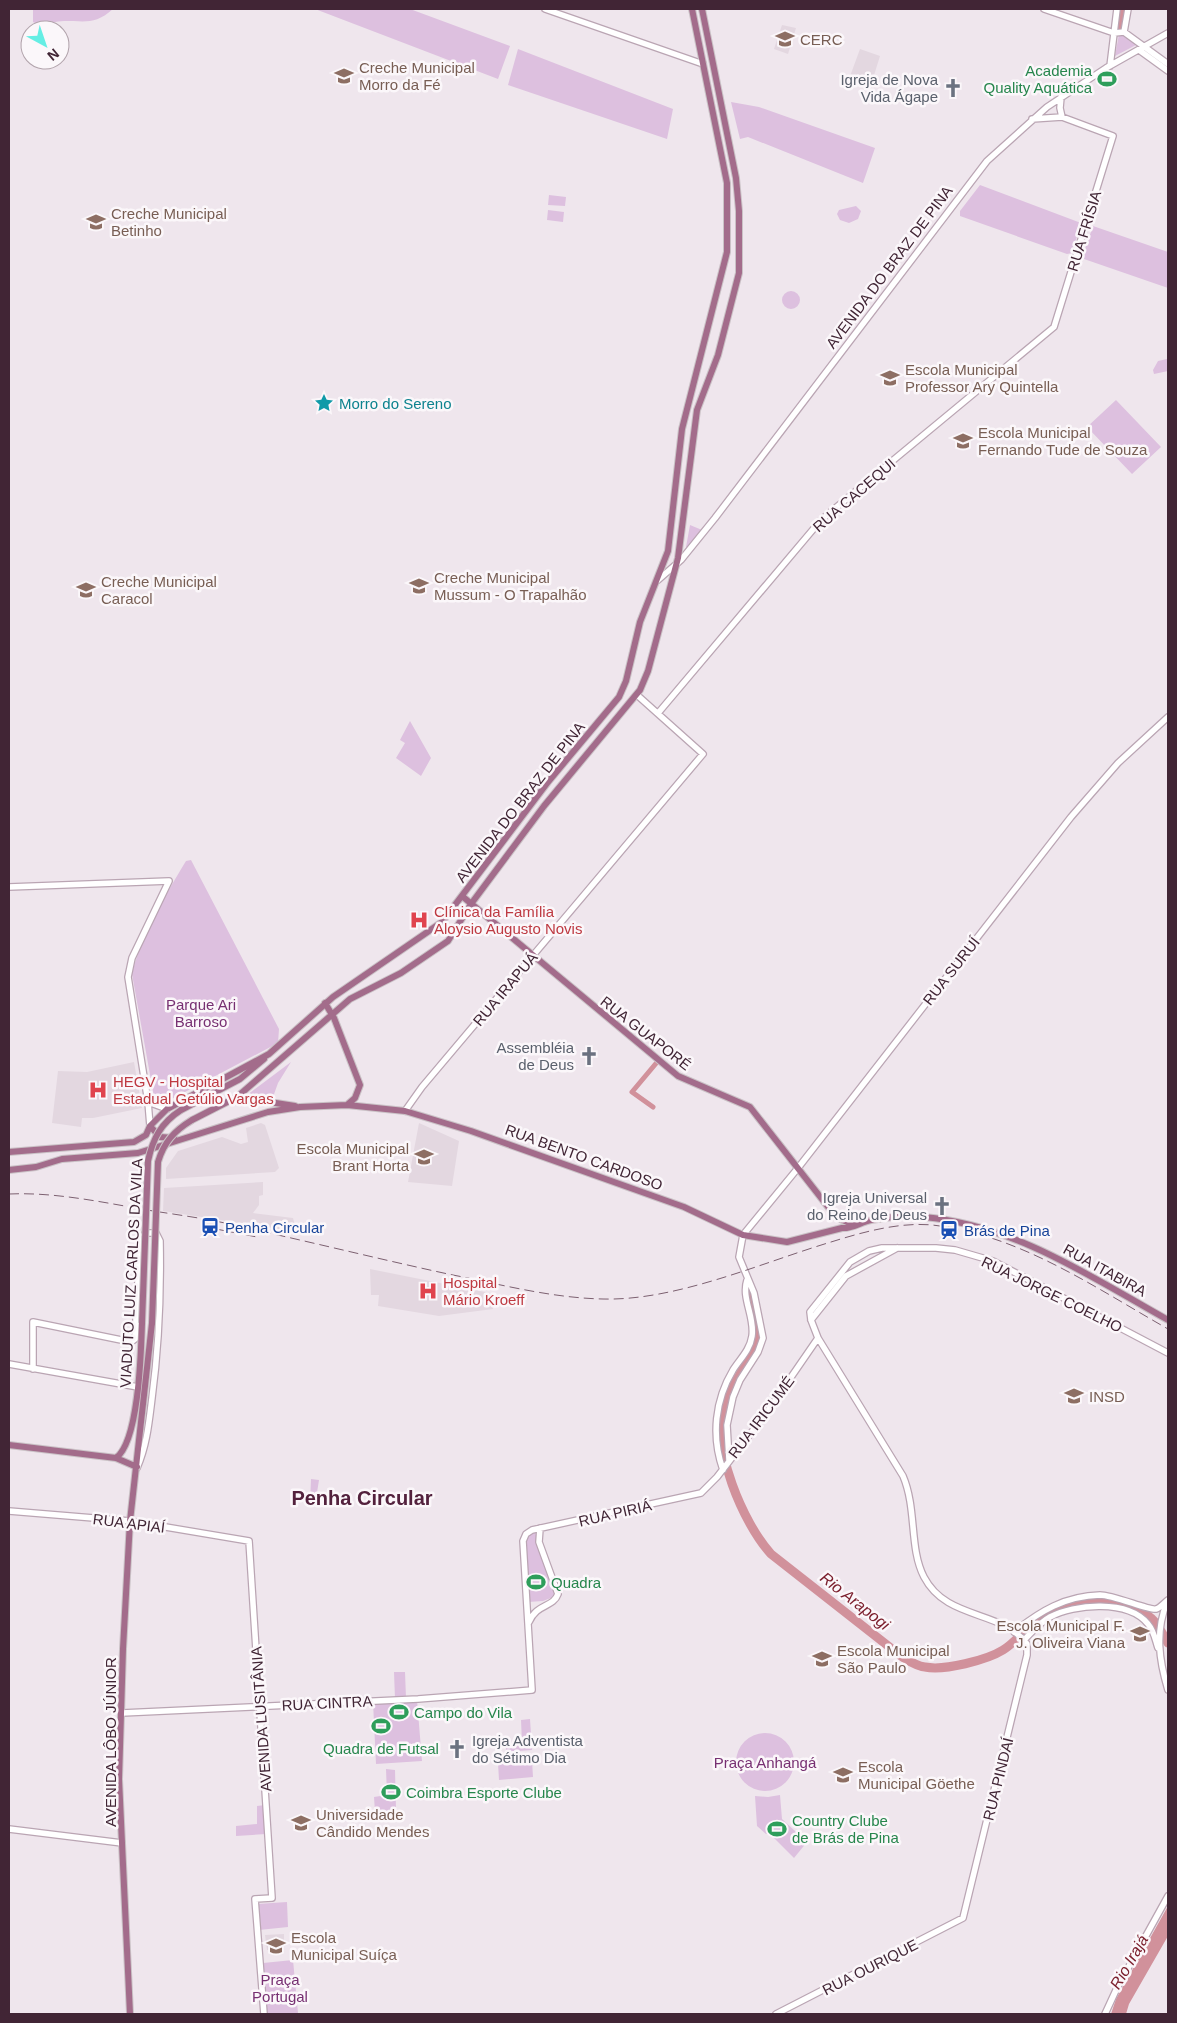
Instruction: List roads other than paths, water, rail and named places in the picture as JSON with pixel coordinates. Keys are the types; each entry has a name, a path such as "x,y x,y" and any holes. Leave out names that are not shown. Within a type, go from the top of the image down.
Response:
{"main road":[{"path":"658,580 669,546 682,429 727,252 727,183 692,9"},
{"path":"676,565 681,541 697,410 724,334 736,290 739,268 736,178 702,9"},
{"name":"AVENIDA DO BRAZ DE PINA","path":"192,1120 237,1097 332,1014 359,994 401,973 444,945 471,904 544,806 637,695 646,678 676,565"},
{"name":"AVENIDA DO BRAZ DE PINA","path":"9,1152 134,1142 143,1138 150,1126 165,1111 269,1054 325,1003 434,930 548,782 619,697 626,681 642,617 658,580"},
{"name":"RUA GUAPORÉ","path":"462,896 678,1076 750,1107 836,1217 854,1225"},
{"path":"325,1003 332,1014 360,1084 355,1098 347,1105"},
{"name":"VIADUTO LUIZ CARLOS DA VILA","path":"116,1458 124,1452 130,1438 138,1387 148,1161 152,1143 165,1122 181,1110 240,1079 269,1054"},
{"path":"237,1097 300,1107"},
{"name":"RUA BENTO CARDOSO","path":"300,1107 347,1105 405,1111 538,1153 684,1207 743,1235 787,1242 854,1225"},
{"path":"9,1170 36,1167 62,1159 138,1153 169,1145 182,1138 268,1112 300,1107"},
{"path":"164,1138 160,1131 165,1111"},
{"name":"AVENIDA LÔBO JÚNIOR","path":"130,2014 120,1779 125,1580 152,1323 158,1162 166,1142 175,1131 192,1120"},
{"path":"150,1126 156,1134 164,1138 182,1138"},
{"path":"834,1230 837,1225 836,1217"},
{"name":"RUA ITABIRA","path":"854,1225 882,1218 916,1217 962,1223 998,1232 1044,1251 1168,1320"},
{"path":"9,1445 116,1458 136,1469"}],"street":[{"path":"546,9 702,64"},
{"path":"1044,9 1114,33 1124,32 1168,71"},
{"path":"1110,66 1117,9"},
{"path":"1124,32 1128,9"},
{"name":"AVENIDA DO BRAZ DE PINA","path":"658,580 676,565 715,518 980,169 1032,119 1061,97 1168,33"},
{"path":"1142,48 1168,64"},
{"path":"1032,119 1062,116 1060,108 1061,97"},
{"name":"RUA FRÍSIA","path":"1054,327 1113,136 1062,116"},
{"name":"RUA CACEQUI","path":"659,712 821,520 1054,327"},
{"path":"637,695 659,712"},
{"name":"RUA IRAPUÁ","path":"405,1111 532,956 703,754 659,712"},
{"name":"RUA SURUÍ","path":"743,1235 798,1168 1071,817 1118,763 1168,717"},
{"path":"9,887 170,881 132,958 128,977 148,1102 150,1126"},
{"path":"148,1102 165,1111"},
{"name":"AVENIDA LÔBO JÚNIOR","path":"33,1369 34,1322 130,1342 135,1339 139,1246 142,1236 149,1232 156,1233 160,1241 161,1302 158,1352 146,1446 136,1469"},
{"path":"726,1465 727,1425 733,1397 740,1380 758,1352 763,1338 754,1293 739,1257 743,1235"},
{"path":"901,1247 846,1276 811,1320 818,1338 903,1476 912,1502 917,1554 924,1578 935,1592 950,1604 1000,1623 1023,1639 1039,1625 1057,1614 1081,1608 1100,1606 1118,1609 1142,1618 1153,1632 1168,1690"},
{"name":"RUA JORGE COELHO","path":"811,1320 812,1308 850,1262 869,1251 901,1247 955,1250 993,1262 1168,1353"},
{"path":"726,1465 716,1443 716,1420 718,1406 728,1380 747,1350 752,1337 752,1320 745,1288 747,1280"},
{"name":"RUA IRICUMÉ","path":"701,1493 726,1465 765,1415 818,1338"},
{"path":"9,1364 138,1387"},
{"name":"RUA PIRIÁ","path":"526,1595 523,1540 528,1532 701,1493"},
{"name":"RUA APIAÍ","path":"9,1511 130,1521 249,1540"},
{"path":"528,1625 533,1614 542,1606 556,1600 558,1594 557,1586 538,1538 540,1528"},
{"name":"AVENIDA LUSITÂNIA","path":"249,1540 272,1898 255,1899 264,2014"},
{"path":"526,1595 534,1606 542,1606"},
{"path":"526,1595 528,1625"},
{"path":"1015,1633 1044,1609 1075,1598 1106,1596 1152,1610 1160,1608 1168,1600"},
{"path":"1158,1648 1162,1618 1168,1600"},
{"name":"RUA CINTRA","path":"122,1713 532,1690 528,1625"},
{"name":"RUA PINDAÍ","path":"962,1918 1027,1660 1027,1644 1023,1639"},
{"path":"9,1829 122,1843"},
{"path":"1105,2014 1114,1993 1168,1896"},
{"name":"RUA OURIQUE","path":"776,2014 962,1918"}],"waterway":[{"path":"1121,27 1124,9"},
{"path":"653,1107 632,1092 658,1061"},
{"name":"Rio Arapogi","path":"749,1293 756,1319 755,1345 724,1406 721,1423 722,1442 726,1463 740,1505 760,1540 771,1554 901,1656 922,1666 933,1668 954,1666 996,1654 1008,1647 1037,1620 1064,1605 1079,1601 1110,1600 1125,1603 1139,1609 1154,1620 1168,1643"}],"railway":[{"path":"9,1194 78,1198 206,1219 506,1286 564,1296 603,1299 660,1294 689,1287 868,1231 894,1226 932,1225 964,1230 995,1239 1025,1251 1083,1280 1168,1329"},
{"path":"216,1229 257,1237"}],"place":[{"name":"CERC","path":"785,39"},
{"name":"Creche Municipal Morro da Fé","path":"344,76"},
{"name":"Academia Quality Aquática","path":"1107,79"},
{"name":"Igreja de Nova Vida Ágape","path":"953,88"},
{"name":"Creche Municipal Betinho","path":"96,222"},
{"name":"Escola Municipal Professor Ary Quintella","path":"890,378"},
{"name":"Morro do Sereno","path":"324,403"},
{"name":"Escola Municipal Fernando Tude de Souza","path":"963,441"},
{"name":"Creche Municipal Mussum - O Trapalhão","path":"419,586"},
{"name":"Creche Municipal Caracol","path":"86,590"},
{"name":"Clínica da Família Aloysio Augusto Novis","path":"419,920"},
{"name":"Assembléia de Deus","path":"589,1056"},
{"name":"HEGV - Hospital Estadual Getúlio Vargas","path":"98,1090"},
{"name":"Escola Municipal Brant Horta","path":"424,1157"},
{"name":"Igreja Universal do Reino de Deus","path":"942,1206"},
{"name":"Penha Circular","path":"210,1227"},
{"name":"Brás de Pina","path":"949,1230"},
{"name":"Hospital Mário Kroeff","path":"428,1291"},
{"name":"INSD","path":"1074,1396"},
{"name":"Quadra","path":"536,1582"},
{"name":"Escola Municipal F. J. Oliveira Viana","path":"1140,1634"},
{"name":"Escola Municipal São Paulo","path":"822,1659"},
{"name":"Campo do Vila","path":"399,1712"},
{"name":"Quadra de Futsal","path":"381,1726"},
{"name":"Igreja Adventista do Sétimo Dia","path":"457,1749"},
{"name":"Escola Municipal Göethe","path":"843,1775"},
{"name":"Coimbra Esporte Clube","path":"391,1792"},
{"name":"Universidade Cândido Mendes","path":"301,1823"},
{"name":"Country Clube de Brás de Pina","path":"777,1829"},
{"name":"Escola Municipal Suíça","path":"276,1946"}],"district":[{"name":"Penha Circular","path":"362,1498"}],"park label":[{"name":"Parque Ari Barroso","path":"201,1012"},
{"name":"Praça Anhangá","path":"765,1762"},
{"name":"Praça Portugal","path":"280,1988"}],"water label":[{"name":"Rio Irajá","path":"1129,1962"}]}
